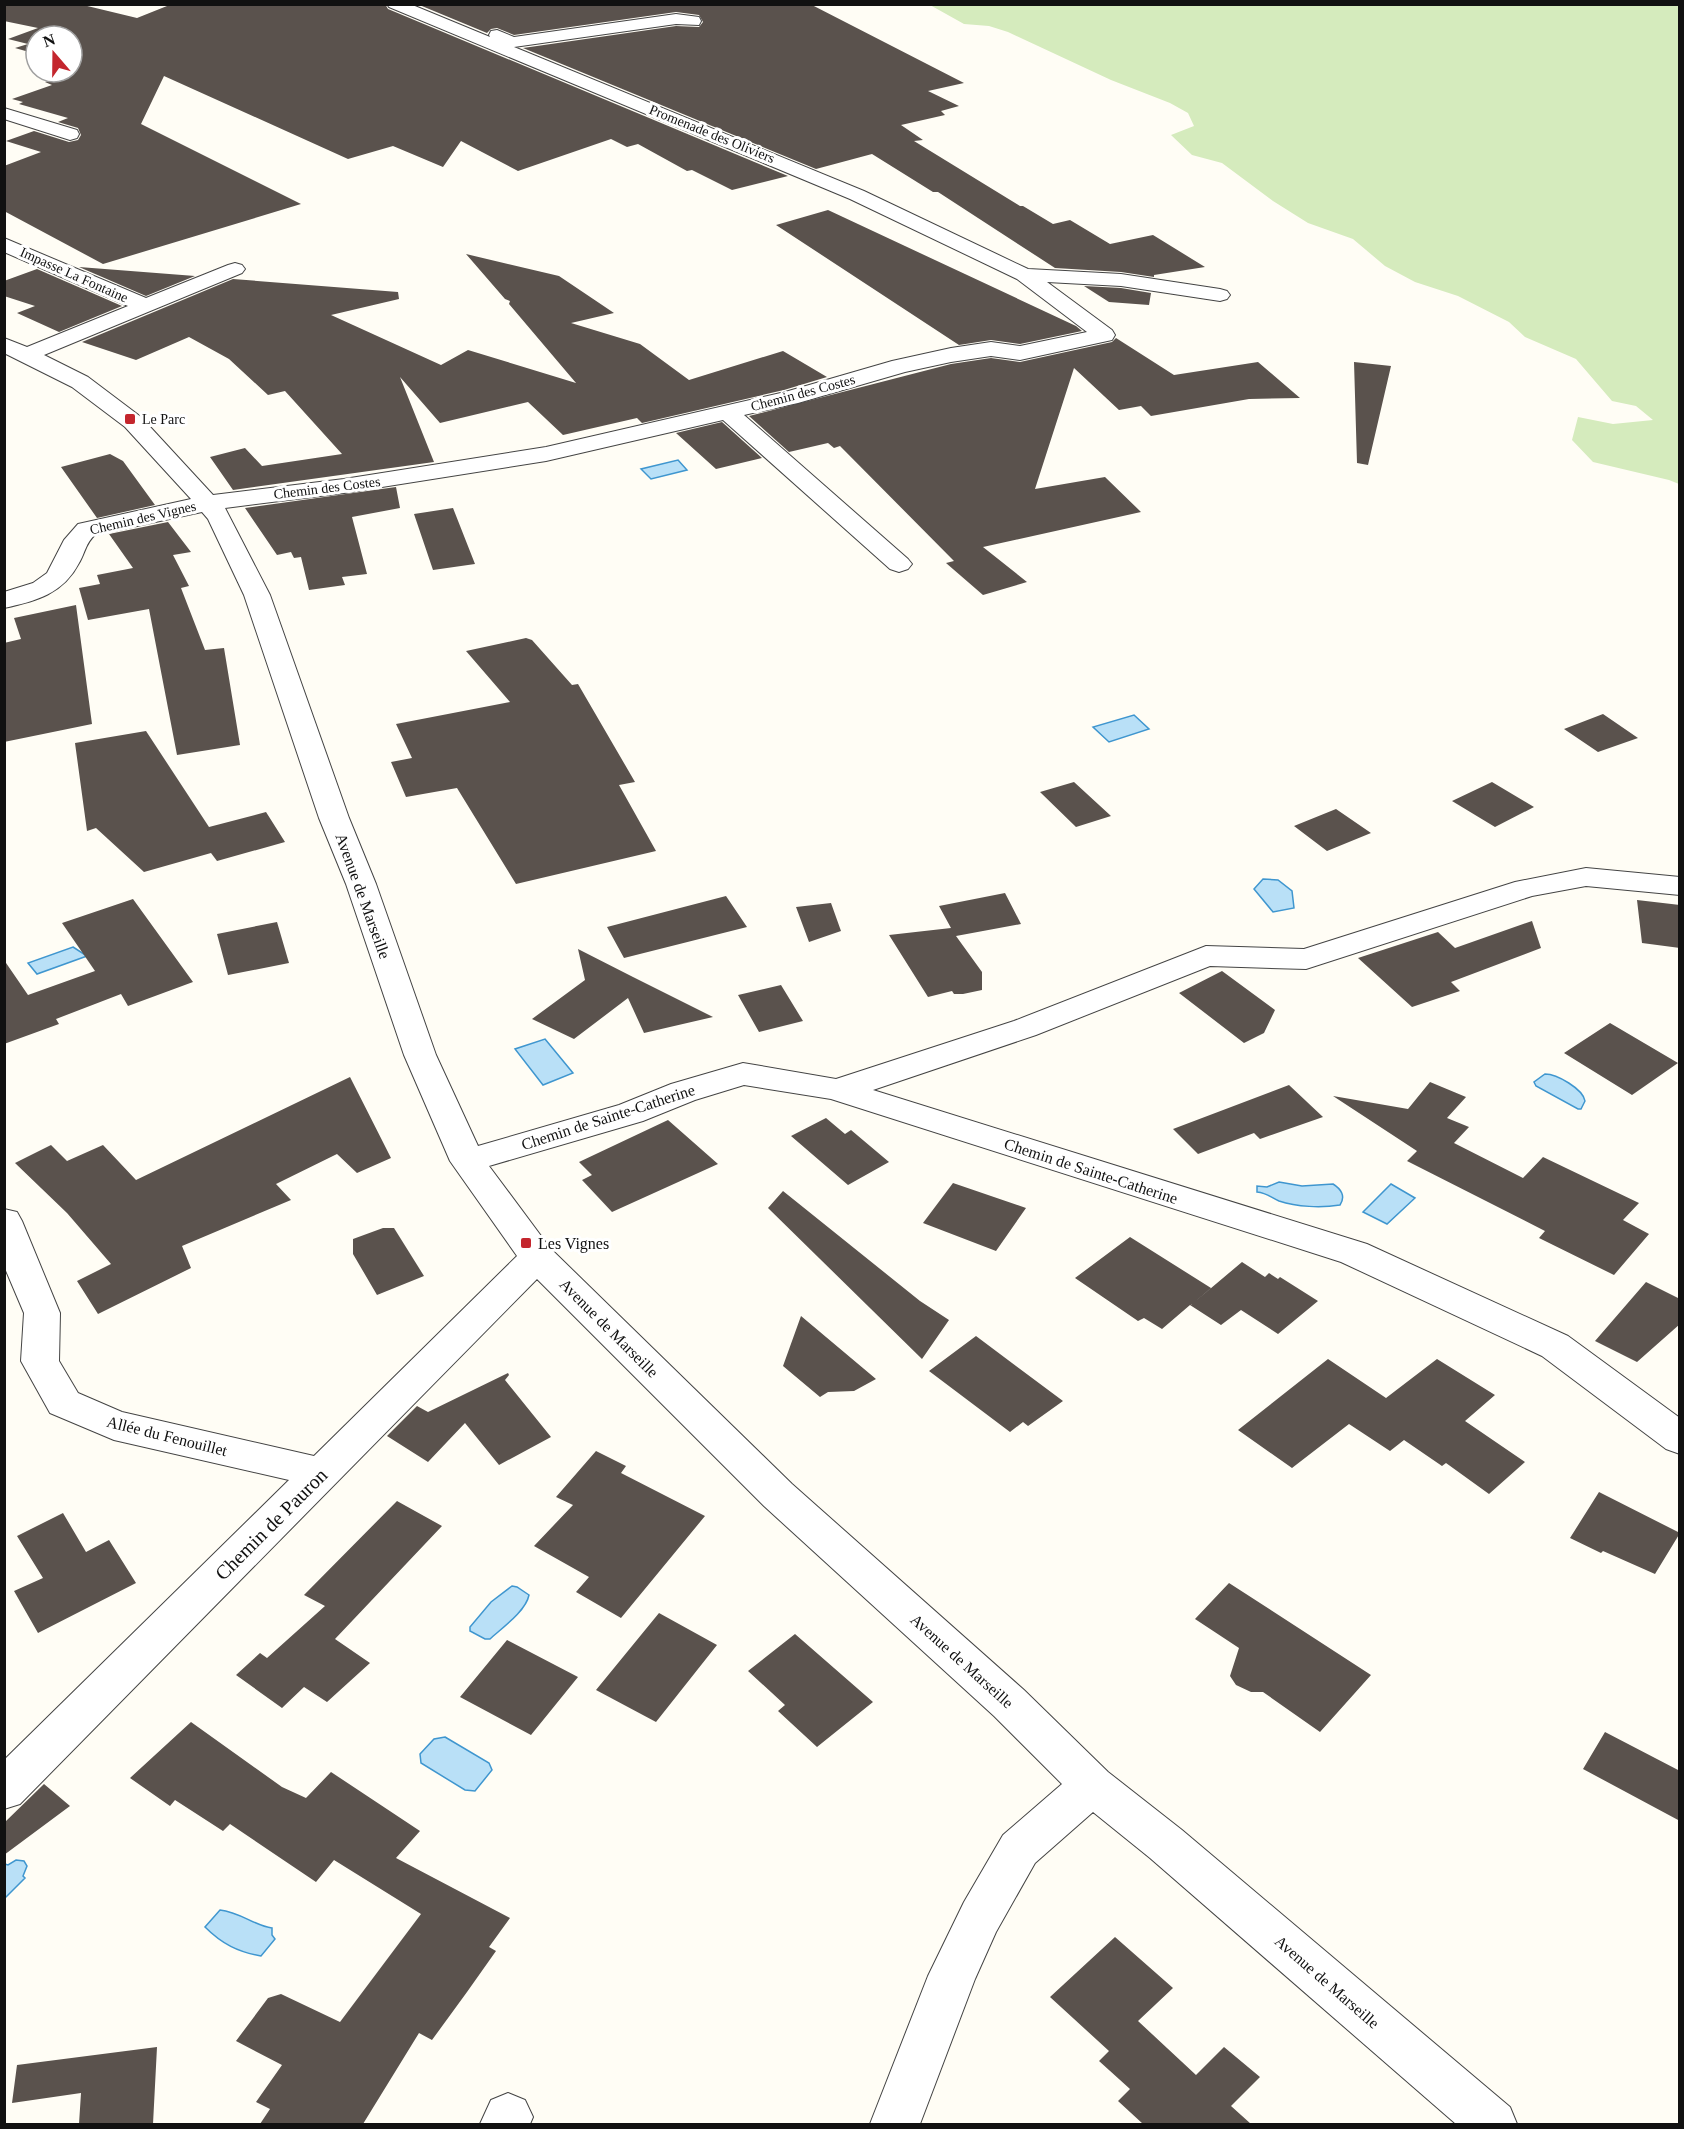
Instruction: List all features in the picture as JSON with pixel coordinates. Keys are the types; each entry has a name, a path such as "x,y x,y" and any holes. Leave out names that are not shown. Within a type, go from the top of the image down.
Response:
{"street":[{"name":"Promenade des Oliviers","path":"395,4 857,195 1024,275"},
{"path":"463,32 486,31 512,42 676,19 693,21"},
{"path":"4,113 70,134"},
{"name":"Impasse La Fontaine","path":"4,244 144,305"},
{"path":"12,345 85,331 235,269"},
{"path":"1024,275 1121,280 1220,295"},
{"name":"Chemin des Costes","path":"208,503 447,471 546,454 790,398 900,366 951,354 991,349 1020,353 1104,335 1024,275"},
{"name":"Avenue de Marseille","path":"12,345 80,382 133,422 219,516 257,595 334,818 361,884 417,1046 467,1161 537,1257 777,1495 1009,1703 1092,1785 1166,1844 1492,2124"},
{"path":"727,412 899,564"},
{"name":"Chemin des Vignes","path":"4,600 45,589 67,563 77,537 87,529 208,503"},
{"path":"837,1090 1025,1028 1206,956 1306,959 1526,888 1586,877 1680,886"},
{"name":"Chemin de Sainte-Catherine","path":"467,1161 631,1113 683,1092 743,1074 837,1090 1354,1253 1555,1346 1679,1437"},
{"name":"Allée du Fenouillet","path":"4,1221 42,1313 40,1361 63,1402 114,1425 323,1473"},
{"name":"Chemin de Pauron","path":"4,1790 537,1257"},
{"path":"895,2124 952,1976 980,1917 1019,1849 1092,1785"}],"green space":[{"path":"930,5 1679,5 1679,484 1593,462 1572,440 1578,417 1613,424 1653,420 1636,406 1612,401 1576,359 1525,337 1509,322 1458,296 1415,282 1385,266 1353,239 1308,223 1273,201 1222,163 1192,155 1171,135 1194,126 1188,113 1170,103 1111,80 1008,32 989,26 964,24"}],"water":[{"path":"678,460 687,470 651,479 641,469"},
{"path":"1134,715 1149,729 1109,742 1093,727"},
{"path":"1263,879 1278,880 1292,891 1294,908 1273,912 1254,889"},
{"path":"73,947 87,956 37,974 28,963"},
{"path":"545,1039 573,1073 543,1085 515,1049"},
{"path":"1545,1074 1562,1079 1575,1087 1585,1101 1581,1109 1536,1086 1534,1082"},
{"path":"1279,1182 1302,1186 1333,1184 1342,1193 1343,1199 1340,1205 1301,1206 1279,1201 1257,1192 1257,1186 1267,1187"},
{"path":"1391,1184 1415,1198 1387,1224 1363,1212"},
{"path":"512,1586 529,1595 519,1613 490,1639 485,1639 470,1631 470,1627 491,1602"},
{"path":"445,1737 489,1763 492,1770 475,1791 465,1790 421,1763 420,1754 434,1739"},
{"path":"16,1860 24,1861 27,1866 23,1876 25,1878 5,1898 5,1864 8,1865"},
{"path":"220,1910 272,1928 272,1935 275,1939 261,1956 231,1946 205,1927"}],"building":[{"path":"4,4 79,4 137,18 172,4 385,4 388,9 788,176 732,190 692,170 687,171 638,144 627,147 611,139 518,171 461,141 443,167 393,146 348,159 164,76 141,124 301,204 103,264 4,211 4,166 41,152 6,141 34,131 69,142 78,140 81,135 78,128 58,122 68,118 19,104 23,102 12,99 52,85 50,84 84,84 84,24 24,25 4,21"},
{"path":"417,4 810,4 964,83 928,91 959,106 941,111 945,115 901,125 923,140 914,141 1053,224 1070,220 1110,244 1153,235 1205,267 1154,275 1154,277 1121,272 1055,268 938,192 933,192 872,154 816,169 523,48 676,26 699,27 703,22 699,15 676,12 514,35 497,28 487,33"},
{"path":"24,33 24,43 8,39"},
{"path":"24,45 24,51 15,48"},
{"path":"828,210 1076,326 1082,331 1020,344 991,340 959,345 776,225"},
{"path":"466,254 559,276 614,313 571,323 640,344 689,380 783,351 827,377 784,390 642,423 637,418 563,435 528,402 440,423 400,377 434,462 233,490 210,457 245,448 262,466 342,454 285,391 268,395 229,359 189,337 136,360 82,342 233,279 398,292 399,299 331,315 441,365 468,350 576,383 509,304 510,301 505,299"},
{"path":"79,267 195,276 146,296"},
{"path":"37,269 122,306 59,332 17,313 35,306 4,296 4,281"},
{"path":"1084,286 1121,288 1151,293 1149,305 1109,302"},
{"path":"1116,338 1174,375 1258,362 1300,398 1249,399 1151,416 1141,406 1119,410 1074,368 1035,489 1105,477 1141,512 983,547 1027,582 983,595 946,563 954,561 840,446 834,448 828,443 789,452 749,416 951,364 991,358 1020,362 1112,342"},
{"path":"1354,362 1391,366 1368,465 1357,463"},
{"path":"722,422 762,458 716,469 676,433"},
{"path":"110,454 123,461 155,505 97,518 61,467"},
{"path":"396,487 400,508 352,517 367,574 342,577 345,585 309,590 301,557 294,558 291,552 277,555 245,508"},
{"path":"453,508 475,564 433,570 414,514"},
{"path":"168,522 191,552 173,555 189,586 181,588 205,650 224,648 240,745 177,755 149,609 88,620 79,588 100,584 97,575 133,568 109,534"},
{"path":"76,605 92,724 4,742 4,643 21,639 14,618"},
{"path":"526,638 532,640 572,685 578,684 635,782 619,785 656,851 516,884 457,788 406,797 391,762 412,758 396,724 510,702 466,651"},
{"path":"1603,714 1638,738 1598,752 1564,729"},
{"path":"146,731 209,827 266,812 285,842 217,861 211,853 144,872 96,828 87,831 75,743"},
{"path":"1074,782 1111,816 1076,827 1040,792"},
{"path":"1492,782 1534,807 1495,827 1452,801"},
{"path":"1336,809 1371,833 1327,851 1294,826"},
{"path":"1005,893 1021,924 956,936 982,972 982,990 963,994 954,994 952,991 928,997 889,935 951,928 939,906"},
{"path":"726,896 747,927 624,958 607,927"},
{"path":"133,899 193,982 128,1006 121,994 56,1019 59,1024 4,1044 4,960 28,995 95,971 62,923"},
{"path":"1637,900 1680,905 1680,948 1642,943"},
{"path":"831,903 841,931 809,942 796,907"},
{"path":"1532,921 1541,948 1451,982 1460,991 1412,1007 1358,958 1438,932 1455,948"},
{"path":"277,922 289,963 228,975 217,934"},
{"path":"578,949 713,1017 644,1033 628,998 574,1039 532,1019 585,980"},
{"path":"1222,971 1275,1010 1264,1033 1244,1043 1179,993"},
{"path":"781,985 803,1021 759,1032 738,995"},
{"path":"1610,1023 1678,1063 1632,1095 1564,1053"},
{"path":"350,1077 391,1158 357,1173 337,1154 276,1184 291,1200 182,1246 191,1268 98,1314 77,1281 111,1264 67,1213 15,1163 51,1145 67,1161 103,1145 136,1180"},
{"path":"1430,1082 1466,1097 1447,1118 1469,1127 1454,1143 1523,1178 1543,1157 1639,1203 1623,1220 1649,1234 1614,1275 1539,1238 1545,1231 1407,1161 1417,1151 1333,1096 1408,1109"},
{"path":"1289,1085 1323,1117 1260,1139 1254,1133 1198,1154 1173,1129"},
{"path":"826,1118 845,1134 851,1130 889,1162 848,1185 791,1136"},
{"path":"668,1120 718,1164 612,1212 582,1180 592,1175 579,1162"},
{"path":"953,1183 1026,1208 996,1251 923,1223"},
{"path":"783,1191 920,1301 949,1320 922,1359 768,1208"},
{"path":"383,1228 394,1228 424,1276 377,1295 353,1254 353,1239"},
{"path":"1130,1237 1211,1288 1191,1305 1242,1262 1265,1277 1269,1273 1278,1279 1280,1277 1318,1301 1278,1334 1241,1310 1221,1325 1190,1305 1162,1329 1144,1318 1138,1321 1075,1278"},
{"path":"1646,1282 1680,1299 1680,1324 1637,1362 1595,1341"},
{"path":"801,1316 876,1379 854,1391 828,1392 820,1397 783,1366"},
{"path":"976,1336 1063,1401 1028,1426 1023,1422 1010,1432 929,1371"},
{"path":"1328,1359 1386,1398 1437,1359 1495,1395 1465,1421 1525,1462 1489,1494 1446,1463 1442,1466 1404,1440 1390,1451 1349,1424 1292,1468 1238,1430"},
{"path":"508,1373 505,1380 551,1437 499,1465 465,1423 428,1462 387,1436 417,1406 428,1412"},
{"path":"596,1451 626,1466 621,1473 705,1516 621,1618 576,1592 589,1577 534,1546 573,1505 556,1497"},
{"path":"1599,1492 1680,1533 1655,1574 1570,1538"},
{"path":"397,1501 442,1526 335,1639 370,1663 327,1702 304,1687 282,1708 236,1675 260,1653 267,1658 325,1606 304,1595"},
{"path":"63,1513 86,1552 109,1540 136,1583 38,1633 14,1591 43,1578 17,1536"},
{"path":"1229,1583 1371,1675 1320,1732 1263,1692 1251,1692 1236,1685 1230,1676 1239,1648 1195,1619"},
{"path":"659,1613 717,1645 656,1722 596,1690"},
{"path":"795,1634 873,1702 817,1747 778,1711 785,1705 748,1671"},
{"path":"507,1640 578,1677 531,1735 460,1697"},
{"path":"191,1722 282,1787 306,1798 331,1772 420,1831 396,1858 510,1918 489,1947 496,1951 467,1992 432,2040 419,2033 363,2124 260,2124 270,2109 256,2102 282,2065 236,2041 268,1998 281,1994 340,2022 421,1914 334,1860 316,1882 230,1824 223,1831 175,1800 170,1806 130,1778"},
{"path":"1605,1732 1680,1771 1680,1821 1583,1769"},
{"path":"44,1784 70,1806 4,1855 4,1823"},
{"path":"1115,1937 1173,1988 1138,2021 1196,2075 1224,2047 1260,2077 1231,2106 1251,2124 1143,2124 1118,2101 1130,2089 1099,2061 1109,2051 1050,1997"},
{"path":"157,2047 153,2124 79,2124 81,2093 12,2103 17,2065"}],"place":[{"name":"Le Parc","path":"130,419"},
{"name":"Les Vignes","path":"526,1243"}]}
